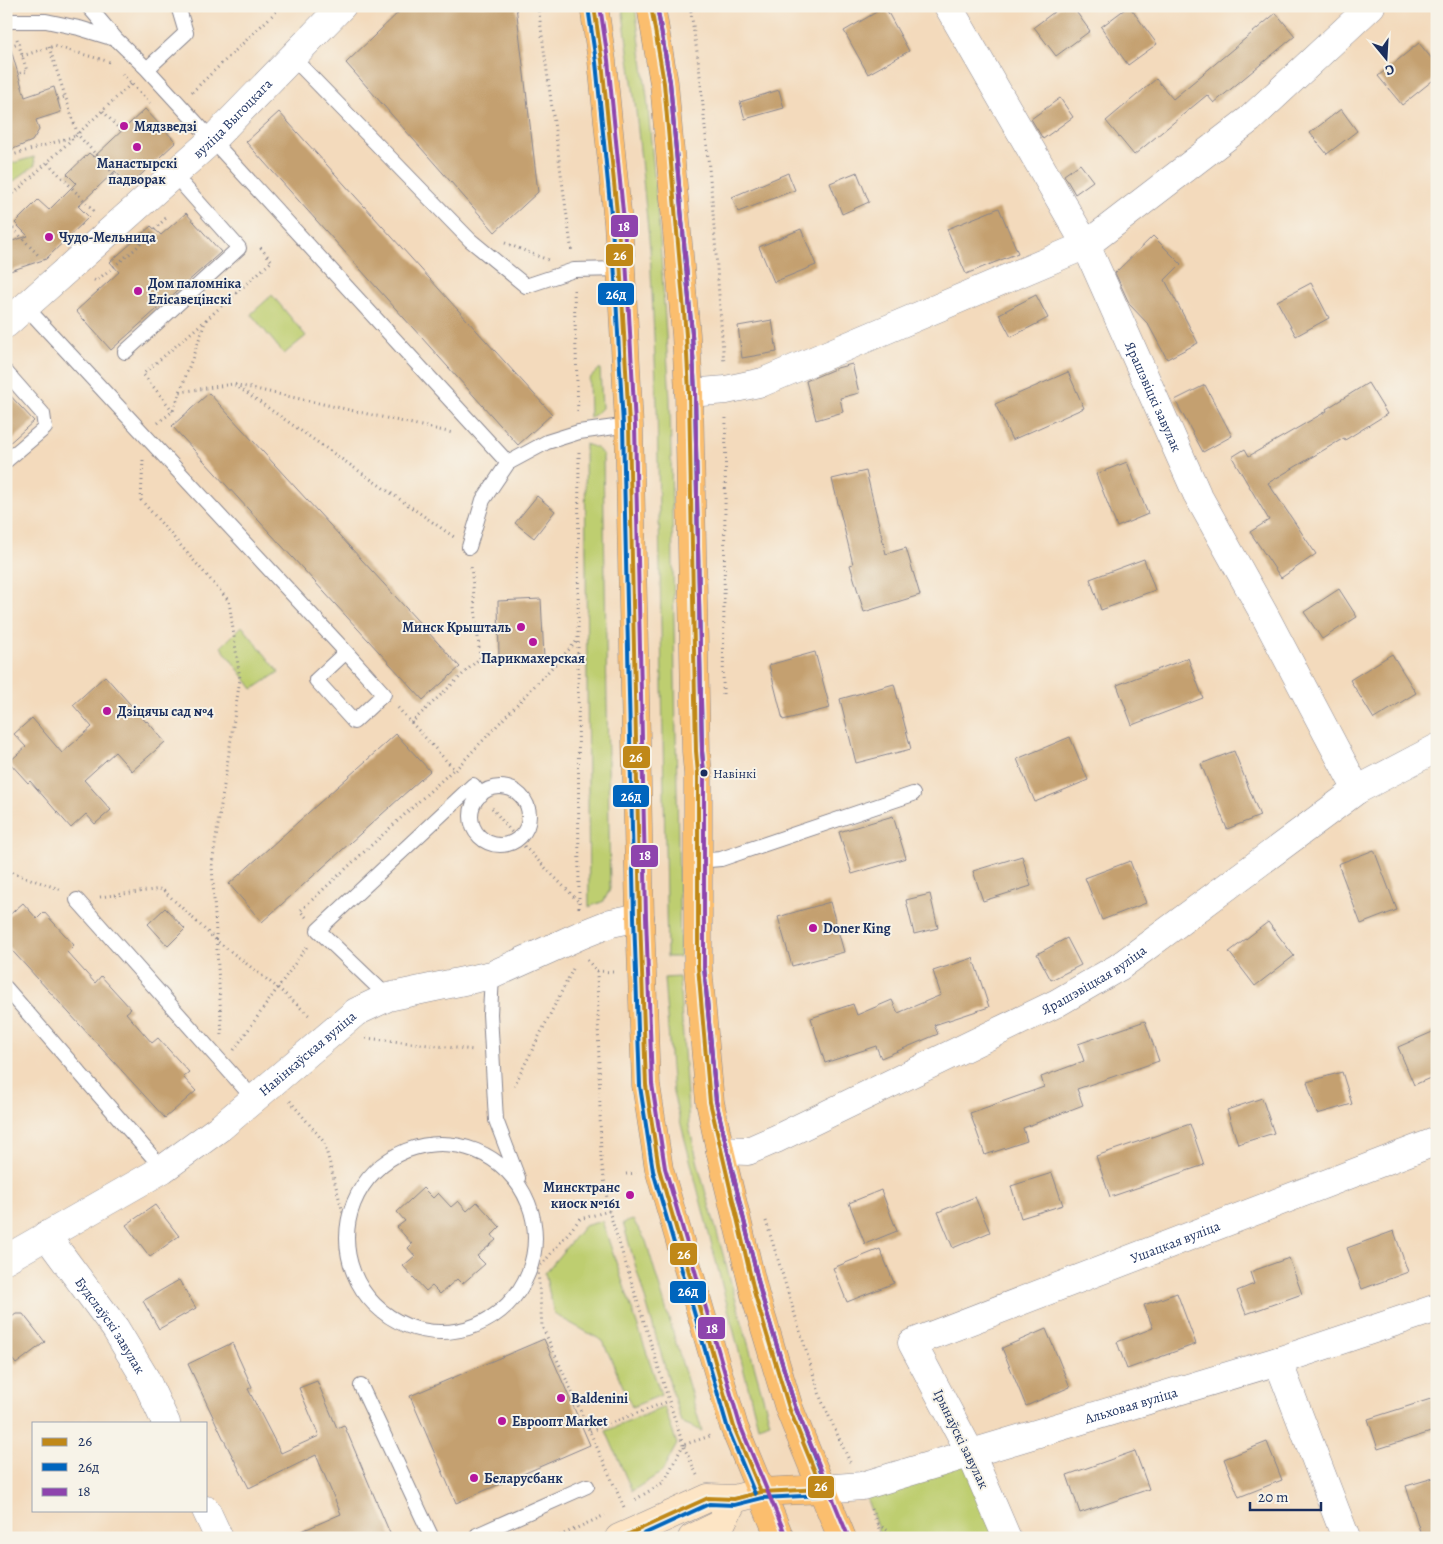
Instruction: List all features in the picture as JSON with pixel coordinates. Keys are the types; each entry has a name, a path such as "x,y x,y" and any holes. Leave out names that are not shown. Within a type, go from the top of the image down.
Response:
{"main road":[{"path":"594,6 605,90 618,224 629,425 640,918 646,1085 659,1169 734,1427 780,1538"},
{"path":"651,6 664,83 686,334 698,774 696,861 699,976 710,1102 755,1295 789,1408 842,1538"},
{"path":"620,1538 721,1499 761,1492 822,1488"},
{"path":"692,1538 721,1524 721,1499"}],"street":[{"name":"вуліца Выгоцкага","path":"16,315 212,140 342,6"},
{"name":"Ярашэвіцкі завулак","path":"948,6 1086,245 1198,494 1357,790"},
{"path":"689,393 726,390 763,382 1086,245 1250,119 1371,6"},
{"name":"Ярашэвіцкая вуліца","path":"720,1150 748,1151 769,1142 1057,1003 1119,967 1357,790 1437,748"},
{"name":"Навінкаўская вуліца","path":"6,1259 163,1169 222,1127 356,1012 388,997 492,975 581,943 611,923 640,918"},
{"name":"Ушацкая вуліца","path":"912,1343 1437,1141"},
{"name":"Будслаўскі завулак","path":"46,1235 115,1328 145,1378 166,1422"},
{"name":"Альховая вуліца","path":"822,1488 862,1486 1278,1361 1437,1308"},
{"name":"Ірынаўскі завулак","path":"912,1343 970,1452 1007,1538"},
{"path":"1278,1361 1346,1538"},
{"path":"207,1512 220,1538"}],"lane":[{"path":"88,6 116,40 180,104 508,463"},
{"path":"147,69 186,33 178,6"},
{"path":"8,22 46,21 79,28 116,40"},
{"path":"292,57 470,240 526,286 574,270 621,269"},
{"path":"125,352 239,248 184,186"},
{"path":"16,315 144,434 346,652 384,694 354,722 316,680 346,652"},
{"path":"6,372 43,414 45,428 6,461"},
{"path":"469,547 483,500 508,463 547,442 579,432 629,425"},
{"path":"388,997 318,930 473,785 481,794"},
{"path":"499,787 508,788 524,798 530,815 524,833 518,840 509,844 489,843 474,830 472,820 473,805 481,794 490,788 499,787"},
{"path":"696,861 721,859 913,794"},
{"path":"77,900 254,1099"},
{"path":"492,975 490,1014 496,1120 521,1187 530,1204 536,1230 533,1262 519,1292 496,1315 469,1329 438,1333 405,1326 375,1307 356,1282 347,1256 346,1224 358,1190 382,1163 412,1148 444,1143 475,1149 504,1167 521,1187"},
{"path":"6,988 163,1169"},
{"path":"361,1386 432,1538"},
{"path":"479,1538 478,1534 587,1486"}],"path":[{"path":"180,104 282,6"},
{"path":"538,6 574,270 579,432 579,903 581,943 597,971 601,1159 609,1211 683,1445 721,1499"},
{"path":"690,6 699,65 711,189 726,390 723,704"},
{"path":"8,22 18,43 27,71 18,74"},
{"path":"10,46 18,43"},
{"path":"22,56 54,46 110,62 116,67"},
{"path":"49,48 78,135 129,190"},
{"path":"6,201 147,69"},
{"path":"121,73 151,104"},
{"path":"58,99 65,97"},
{"path":"104,111 121,132"},
{"path":"6,157 78,135"},
{"path":"48,163 100,217"},
{"path":"6,221 39,256"},
{"path":"114,266 134,250 155,229"},
{"path":"173,411 143,374 206,320 173,411 144,434 140,500 229,600 240,679 212,865 224,1065"},
{"path":"180,392 233,384 486,440"},
{"path":"233,384 469,547 480,658 411,723"},
{"path":"224,1065 318,930 300,911 454,769 578,640"},
{"path":"384,694 454,769"},
{"path":"481,794 518,840 579,903"},
{"path":"6,864 13,873 59,889 77,900 162,889 217,941 278,988 329,1034 492,1052"},
{"path":"496,1120 581,943"},
{"path":"597,971 613,972"},
{"path":"274,1081 324,1142 346,1224"},
{"path":"519,1292 580,1219 609,1211"},
{"path":"763,1213 821,1399 862,1486 883,1538"},
{"path":"538,1269 542,1326 624,1506"},
{"path":"590,1431 669,1401"},
{"path":"615,1510 664,1482 683,1445 710,1436"},
{"path":"556,1538 607,1514"},
{"path":"878,1524 898,1538"}],"green space":[{"path":"622,6 635,6 647,97 660,240 670,399 680,957 667,957 657,404 650,249 636,111"},
{"path":"34,157 35,165 6,187 6,165"},
{"path":"272,295 306,336 284,354 251,314"},
{"path":"600,368 602,408 590,418 589,379"},
{"path":"585,444 597,448 603,455 610,889 604,901 589,907"},
{"path":"242,626 279,672 253,689 221,647"},
{"path":"679,977 689,1126 700,1172 770,1422 758,1426 673,1093 664,978"},
{"path":"633,1220 646,1241 702,1431 681,1422 623,1223"},
{"path":"602,1221 661,1395 632,1407 603,1341 554,1314 545,1273 584,1226"},
{"path":"664,1407 677,1444 662,1472 632,1491 606,1431"},
{"path":"970,1452 1007,1538 881,1538 862,1486"}],"building":[{"path":"405,6 516,6 538,192 495,232 346,63"},
{"path":"1062,6 1072,6 1090,31 1056,56 1034,27"},
{"path":"1129,6 1157,44 1128,65 1101,27"},
{"path":"885,7 909,51 868,74 844,31"},
{"path":"1276,13 1295,36 1214,103 1207,95 1134,155 1106,121 1156,79 1173,99"},
{"path":"1419,43 1437,65 1437,77 1402,105 1378,76"},
{"path":"6,50 11,50 25,97 54,87 61,112 36,120 39,130 32,141 6,152"},
{"path":"779,90 784,108 745,119 740,102"},
{"path":"1060,98 1073,117 1043,139 1031,119"},
{"path":"145,109 176,142 129,186 115,171 78,206 89,217 46,259 10,271 6,260 6,243 28,236 15,223 38,200 49,210 76,183 67,174 89,153 94,157"},
{"path":"1341,109 1357,131 1327,154 1310,133"},
{"path":"279,112 552,414 518,445 246,142"},
{"path":"1080,164 1093,181 1075,194 1064,175"},
{"path":"857,172 869,202 842,214 830,183"},
{"path":"788,173 795,190 738,212 732,197"},
{"path":"999,208 1018,253 966,274 947,229"},
{"name":"Дом паломніка Елісавецінскі","path":"186,213 221,252 111,350 76,311 119,272 110,262 151,226 161,235"},
{"path":"801,229 816,265 774,282 759,247"},
{"path":"1153,236 1181,264 1165,280 1198,343 1167,359 1148,324 1130,305 1115,273"},
{"path":"1311,283 1329,318 1296,336 1277,301"},
{"path":"1036,295 1048,318 1011,337 999,314"},
{"path":"772,320 777,352 742,358 738,326"},
{"path":"852,364 859,393 840,398 843,412 816,420 806,381"},
{"path":"1068,372 1084,408 1012,440 995,404"},
{"path":"1368,383 1387,414 1268,483 1316,554 1281,578 1250,532 1269,520 1232,457 1245,449 1249,456 1327,411 1326,409"},
{"path":"1205,385 1232,436 1203,452 1175,400"},
{"path":"6,391 34,421 6,446"},
{"path":"209,393 460,667 423,700 172,426"},
{"path":"1127,462 1148,514 1117,527 1096,474"},
{"path":"866,471 886,554 906,548 920,595 864,612 850,565 853,564 832,479"},
{"path":"537,496 555,511 534,538 515,523"},
{"path":"1144,559 1155,590 1101,610 1090,579"},
{"path":"1339,589 1357,617 1322,639 1304,612"},
{"path":"541,599 544,658 499,658 498,601"},
{"path":"815,652 830,708 783,720 769,665"},
{"path":"1392,654 1416,693 1374,719 1350,680"},
{"path":"1188,658 1203,698 1132,725 1117,685"},
{"path":"105,676 165,742 132,771 115,752 84,780 111,810 95,824 86,814 71,828 30,781 28,783 9,762 26,747 14,734 32,718 62,753 92,727 73,705"},
{"path":"894,684 911,749 856,763 840,699"},
{"path":"396,734 430,771 262,922 229,884"},
{"path":"1070,737 1088,780 1035,802 1017,759"},
{"path":"1234,751 1260,816 1227,829 1201,764"},
{"path":"893,816 906,858 852,874 839,832"},
{"path":"1374,850 1397,910 1361,924 1338,864"},
{"path":"1022,856 1031,886 983,901 973,871"},
{"path":"1130,861 1146,903 1102,920 1085,878"},
{"path":"930,894 938,928 914,934 906,900"},
{"path":"830,902 844,952 792,966 778,917"},
{"path":"23,903 37,919 44,912 74,945 67,952 95,983 101,976 131,1009 126,1013 152,1043 158,1038 189,1072 183,1077 196,1091 165,1118 6,944 6,918"},
{"path":"165,908 185,929 168,946 148,924"},
{"path":"1268,922 1294,956 1255,986 1229,952"},
{"path":"1067,938 1081,965 1051,980 1037,954"},
{"path":"973,958 989,1007 934,1025 938,1034 881,1058 876,1046 825,1063 811,1018 853,1004 857,1015 892,1000 898,1013 941,995 933,971"},
{"path":"1145,1021 1159,1061 1077,1089 1083,1105 1023,1128 1027,1141 985,1155 970,1113 1044,1087 1041,1077 1084,1061 1078,1044"},
{"path":"1437,1030 1437,1075 1414,1085 1398,1047"},
{"path":"1342,1072 1352,1104 1317,1114 1307,1082"},
{"path":"1262,1098 1274,1133 1238,1144 1227,1110"},
{"path":"1190,1124 1204,1165 1110,1197 1096,1156"},
{"path":"1052,1173 1063,1205 1021,1218 1011,1186"},
{"path":"423,1188 433,1198 438,1193 451,1207 458,1201 467,1211 477,1202 500,1227 492,1235 496,1240 477,1256 485,1264 462,1284 457,1279 440,1294 432,1286 426,1291 403,1266 415,1256 408,1248 412,1244 397,1227 405,1221 397,1212"},
{"path":"881,1190 897,1231 865,1244 849,1203"},
{"path":"975,1197 990,1232 953,1248 938,1212"},
{"path":"155,1205 179,1236 150,1257 126,1225"},
{"path":"1394,1231 1408,1272 1362,1289 1347,1248"},
{"path":"880,1249 894,1283 847,1302 833,1268"},
{"path":"1289,1258 1302,1294 1246,1314 1237,1291 1254,1284 1250,1272"},
{"path":"179,1280 196,1308 159,1329 143,1301"},
{"path":"1177,1293 1196,1344 1127,1369 1117,1342 1153,1328 1144,1305"},
{"path":"16,1314 23,1314 45,1342 16,1364 6,1351 6,1321"},
{"path":"1046,1329 1070,1387 1026,1406 1002,1348"},
{"path":"544,1339 590,1445 456,1503 410,1396"},
{"path":"232,1343 252,1387 248,1389 281,1453 319,1436 299,1388 317,1381 337,1428 344,1425 392,1538 286,1538 341,1514 316,1455 249,1488 188,1364"},
{"path":"1437,1397 1437,1430 1378,1449 1368,1419"},
{"path":"1267,1442 1282,1480 1239,1497 1224,1459"},
{"path":"1135,1451 1149,1489 1080,1513 1067,1475"},
{"path":"1437,1477 1437,1538 1422,1538 1406,1486"}],"transit line":[{"name":"26","path":"594,6 602,61 618,223 629,425 640,917 646,1085 659,1169 734,1427 761,1492"},
{"name":"18","path":"600,6 608,60 624,222 635,425 646,917 652,1084 665,1168 740,1425 786,1536"},
{"name":"26","path":"620,1538 708,1498 734,1499 761,1492 822,1489 789,1408 755,1295 710,1102 698,966 698,774 686,335 664,83 651,6"},
{"name":"26д","path":"635,1538 709,1504 734,1505 762,1498 823,1495 827,1493 828,1489 795,1406 761,1293 716,1101 704,966 704,774 692,334 670,82 657,6"},
{"name":"18","path":"657,6 670,82 692,334 704,774 704,966 716,1101 761,1293 795,1406 848,1536"},
{"name":"26д","path":"588,7 596,62 612,224 623,425 634,917 640,1086 653,1171 728,1429 755,1494"}],"place":[{"name":"Мядзведзі","path":"124,126"},
{"name":"Манастырскі падворак","path":"137,147"},
{"name":"Чудо-Мельница","path":"49,237"},
{"name":"Дом паломніка Елісавецінскі","path":"138,291"},
{"name":"Минск Крышталь","path":"521,627"},
{"name":"Парикмахерская","path":"533,642"},
{"name":"Дзіцячы сад №4","path":"107,711"},
{"name":"Навінкі","path":"704,773"},
{"name":"Doner King","path":"813,928"},
{"name":"Минсктранс киоск №161","path":"630,1195"},
{"name":"Baldenini","path":"561,1398"},
{"name":"Евроопт Market","path":"502,1421"},
{"name":"Беларусбанк","path":"474,1478"}]}
